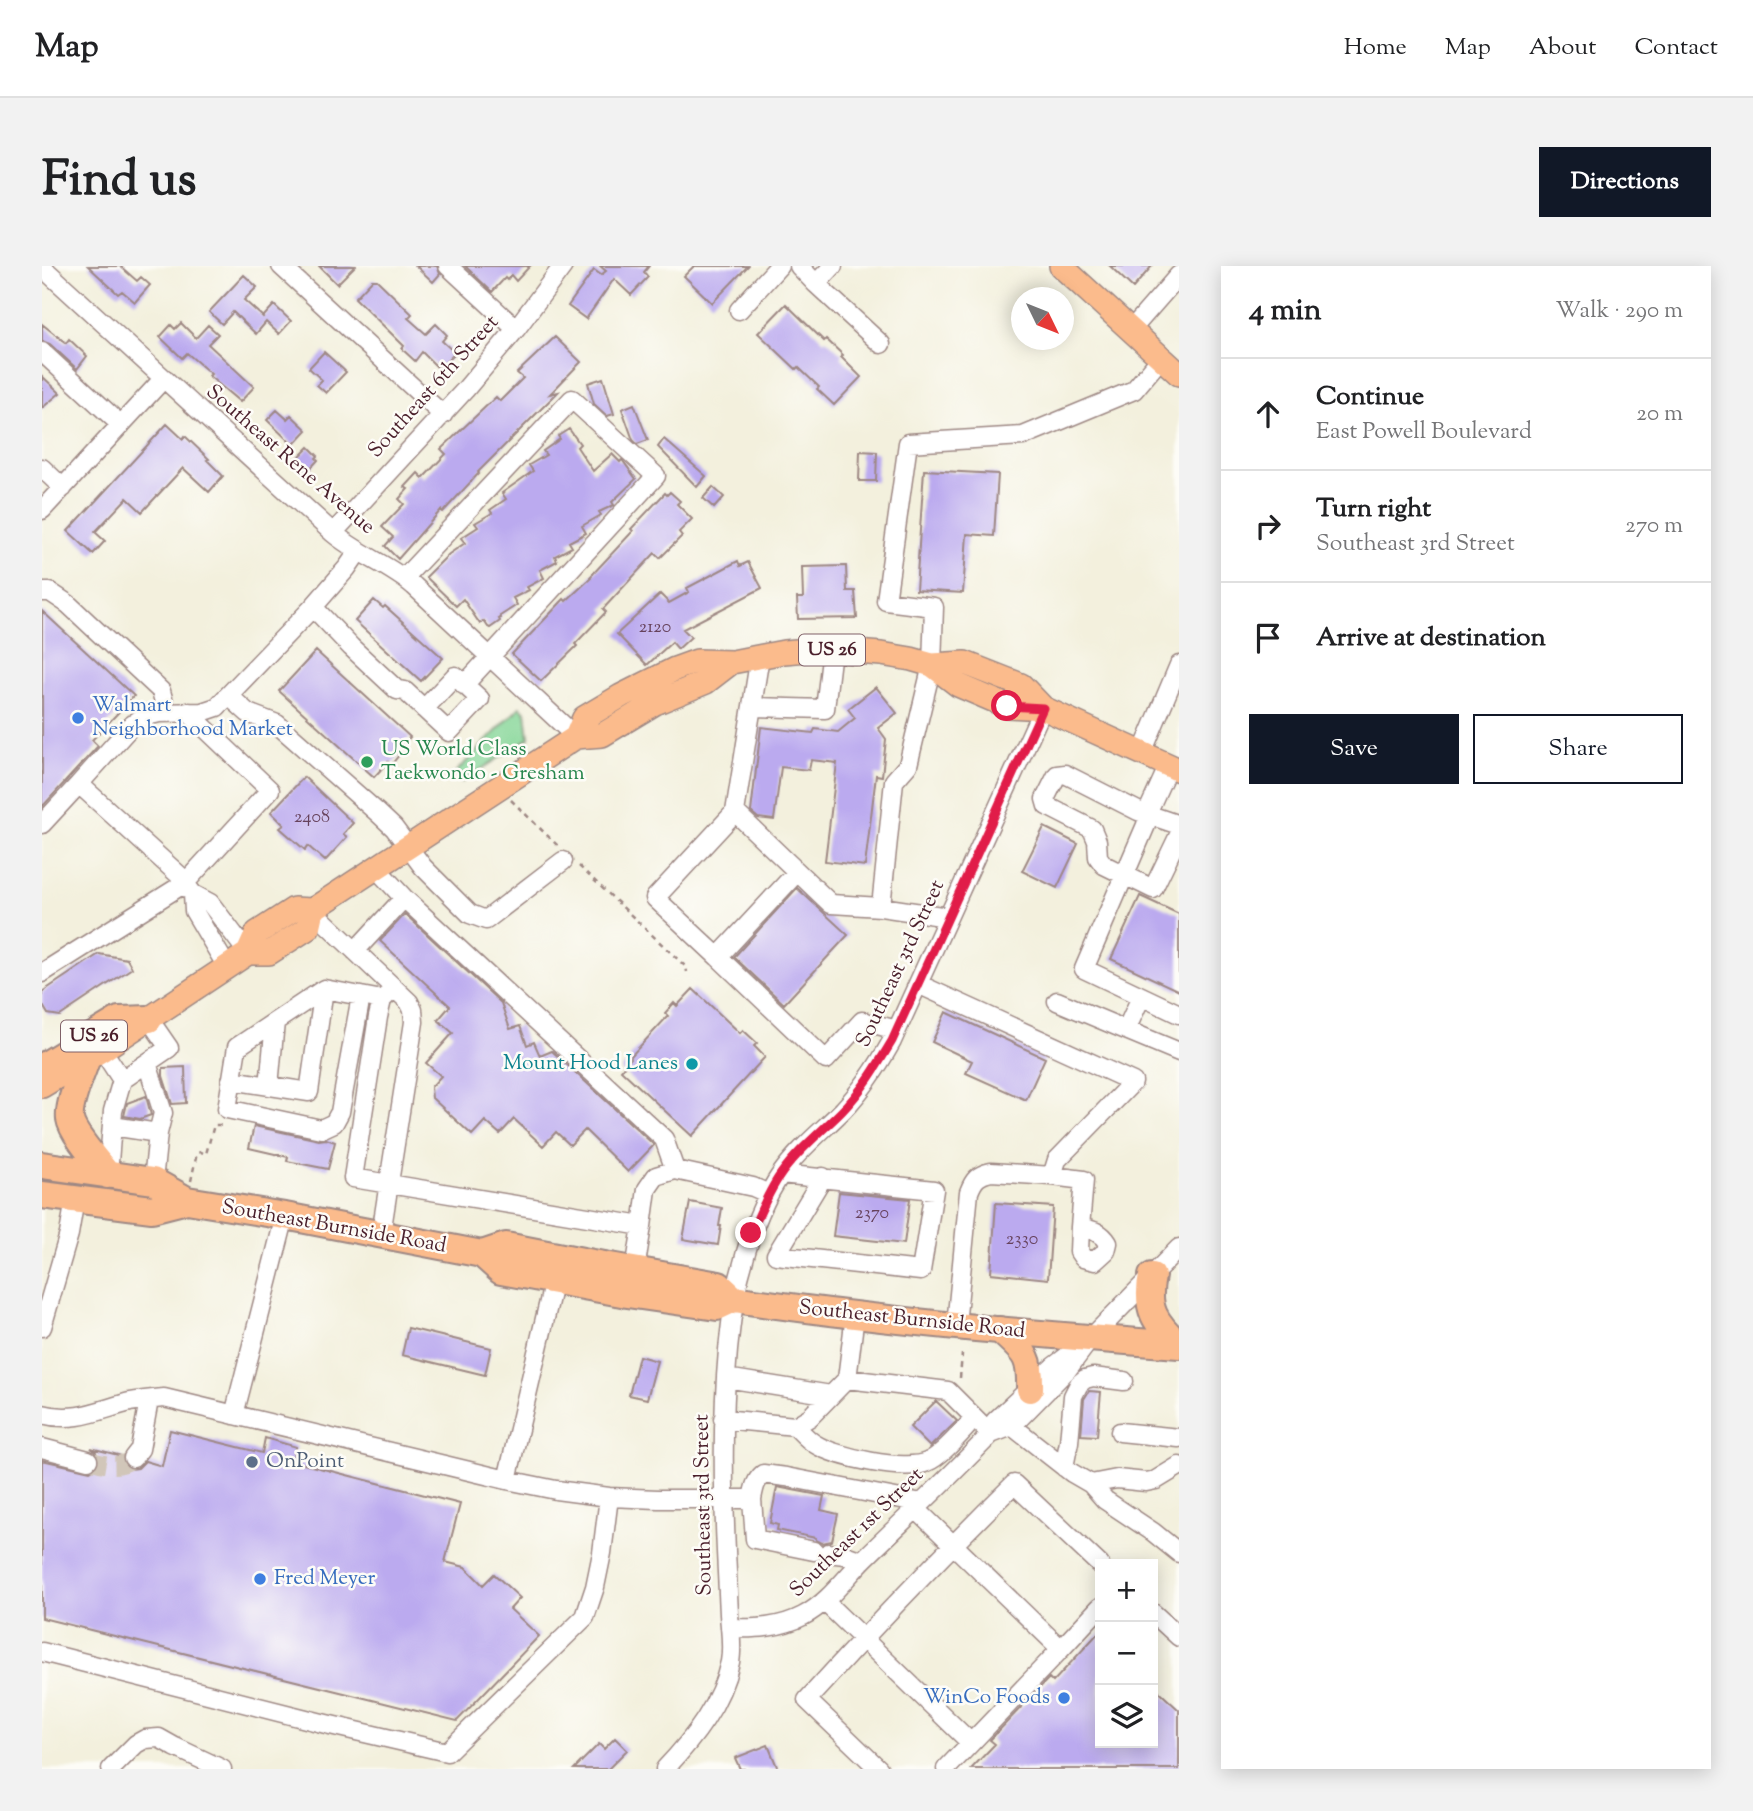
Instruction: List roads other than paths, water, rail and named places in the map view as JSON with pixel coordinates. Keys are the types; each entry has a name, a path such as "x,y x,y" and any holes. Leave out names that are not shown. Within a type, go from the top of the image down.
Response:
{"highway":[{"name":"US 26","path":"42,1067 94,1049 119,1020 149,1019"},
{"path":"94,1049 70,1112 70,1122 108,1175"},
{"name":"Southeast Burnside Road","path":"42,1165 153,1181 187,1200 482,1254 501,1271 627,1294 717,1307 734,1299 855,1315 1179,1345"},
{"name":"Southeast Burnside Road","path":"42,1195 152,1209 187,1200"},
{"name":"Southeast Burnside Road","path":"482,1254 506,1245 719,1285 734,1299"},
{"path":"1152,1276 1149,1291 1151,1311 1164,1332 1179,1345"},
{"path":"1000,1329 1027,1357 1030,1389"}],"main road":[{"path":"1061,266 1179,374"},
{"name":"US 26","path":"149,1019 248,953 269,954 308,928 312,910 576,737 602,735 656,703 706,682 732,662 784,652 832,650 911,659 932,665 958,685 1007,706 1043,708 1174,767"},
{"name":"US 26","path":"42,1086 94,1049"}],"street":[{"path":"281,266 443,415"},
{"path":"448,266 516,329"},
{"name":"Southeast 6th Street","path":"333,533 443,415 516,329 563,266"},
{"path":"739,310 779,266"},
{"path":"799,266 881,344"},
{"path":"816,285 833,266"},
{"name":"Southeast Rene Avenue","path":"42,267 333,533 358,552 404,578 576,737"},
{"path":"1131,330 1179,275"},
{"path":"42,352 121,425"},
{"path":"881,907 894,781 908,765 932,665 934,607 886,601 908,443 1023,436 1134,390 1161,358"},
{"path":"42,510 163,378"},
{"path":"404,578 572,399 656,476 464,685"},
{"path":"42,468 63,488"},
{"path":"42,824 132,725 143,717 159,713 202,712 217,707 313,607 343,574 358,552"},
{"path":"42,592 50,592 68,604 161,691 167,713"},
{"path":"313,607 397,690 405,691 424,709 449,732 480,699 455,676 424,709"},
{"path":"752,707 825,709 832,650"},
{"path":"760,656 736,813 656,898 826,1060 862,1021 897,1030"},
{"path":"1142,753 1179,665"},
{"path":"229,696 248,713 277,724 394,828 424,867 470,914 486,920 568,859"},
{"name":"Southeast 3rd Street","path":"730,1628 723,1419 734,1299 751,1233 781,1174 815,1135 858,1094 880,1063 1043,708"},
{"path":"42,973 189,888 270,790 188,712"},
{"path":"1174,767 1148,813 1146,825 1084,969 1179,1014"},
{"path":"1179,825 1138,810 1065,774 1057,775 1045,799 1047,806 1092,829 1097,841 1097,857 1104,865 1153,889 1179,835"},
{"path":"79,785 189,888 210,904 248,953"},
{"path":"736,813 831,904 881,907 948,917"},
{"path":"376,868 404,898 664,1139 675,1170"},
{"path":"718,957 797,872"},
{"path":"189,888 194,911 227,967"},
{"path":"355,951 404,898"},
{"path":"312,910 355,951 388,994"},
{"path":"918,984 1133,1082 1058,1160 1052,1176"},
{"path":"361,996 340,1112 334,1123 321,1129 226,1117 237,1047 324,989 361,996 388,994 409,1002 414,1022 381,1234"},
{"path":"232,1080 309,1092 324,989"},
{"path":"388,994 378,1017 353,1178 642,1226"},
{"path":"1126,1030 1142,997"},
{"path":"1057,1001 1179,1052"},
{"path":"108,1175 113,1111 122,1080 169,1048 149,1019"},
{"path":"269,1086 275,1022"},
{"path":"94,1049 122,1080"},
{"path":"147,1063 163,1112 153,1181"},
{"path":"112,1125 158,1133"},
{"path":"635,1270 647,1189 656,1176 675,1170 754,1187 769,1194"},
{"path":"956,1325 970,1192 974,1180 991,1172 1083,1180 1080,1227"},
{"path":"781,1174 823,1177 934,1190 921,1271 776,1255 823,1177"},
{"path":"42,1327 51,1261 69,1234 75,1199"},
{"path":"234,1415 285,1216"},
{"name":"Southeast 1st Street","path":"730,1628 762,1628 786,1623 806,1615 824,1601 991,1434 1012,1426 1067,1370 1091,1338 1179,1248"},
{"path":"507,1480 554,1280"},
{"path":"795,1426 810,1417 846,1379 855,1315"},
{"name":"Southeast 1st Street","path":"991,1434 995,1421 1053,1367 1091,1338"},
{"path":"1064,1467 1073,1396 1079,1384 1093,1377 1124,1381"},
{"path":"726,1378 831,1395"},
{"path":"846,1379 948,1391 991,1434"},
{"path":"42,1414 57,1418 95,1414 131,1402 164,1398 556,1490 609,1497 752,1499"},
{"path":"133,1458 140,1449 149,1400"},
{"path":"723,1419 795,1426 815,1444 828,1451 857,1459 884,1464 923,1464 933,1459 975,1418"},
{"path":"1012,1426 1064,1467 1091,1484 1105,1500 1179,1553"},
{"path":"1120,1432 1179,1438"},
{"path":"42,1448 88,1460"},
{"path":"1091,1484 1117,1479 1146,1482 1156,1480 1179,1466"},
{"path":"862,1561 845,1555 755,1539 752,1499 758,1478 763,1474 786,1477 919,1506 953,1544 1061,1649"},
{"path":"879,1769 807,1700 953,1544 1014,1484 1095,1560"},
{"path":"42,1653 447,1752 585,1617 596,1587 609,1497"},
{"path":"824,1601 971,1743"},
{"path":"946,1769 1095,1612"},
{"path":"1158,1618 1179,1637"},
{"path":"666,1769 699,1730 719,1694 730,1660 730,1628"},
{"path":"111,1769 136,1744 145,1739 159,1738 222,1769"}],"tunnel":[{"path":"88,1460 117,1465 133,1458"}],"place":[{"name":"Walmart Neighborhood Market","path":"78,718"},
{"name":"US World Class Taekwondo - Gresham","path":"367,762"},
{"name":"Mount Hood Lanes","path":"692,1064"},
{"name":"OnPoint","path":"252,1462"},
{"name":"Fred Meyer","path":"260,1579"},
{"name":"WinCo Foods","path":"1064,1698"}]}
